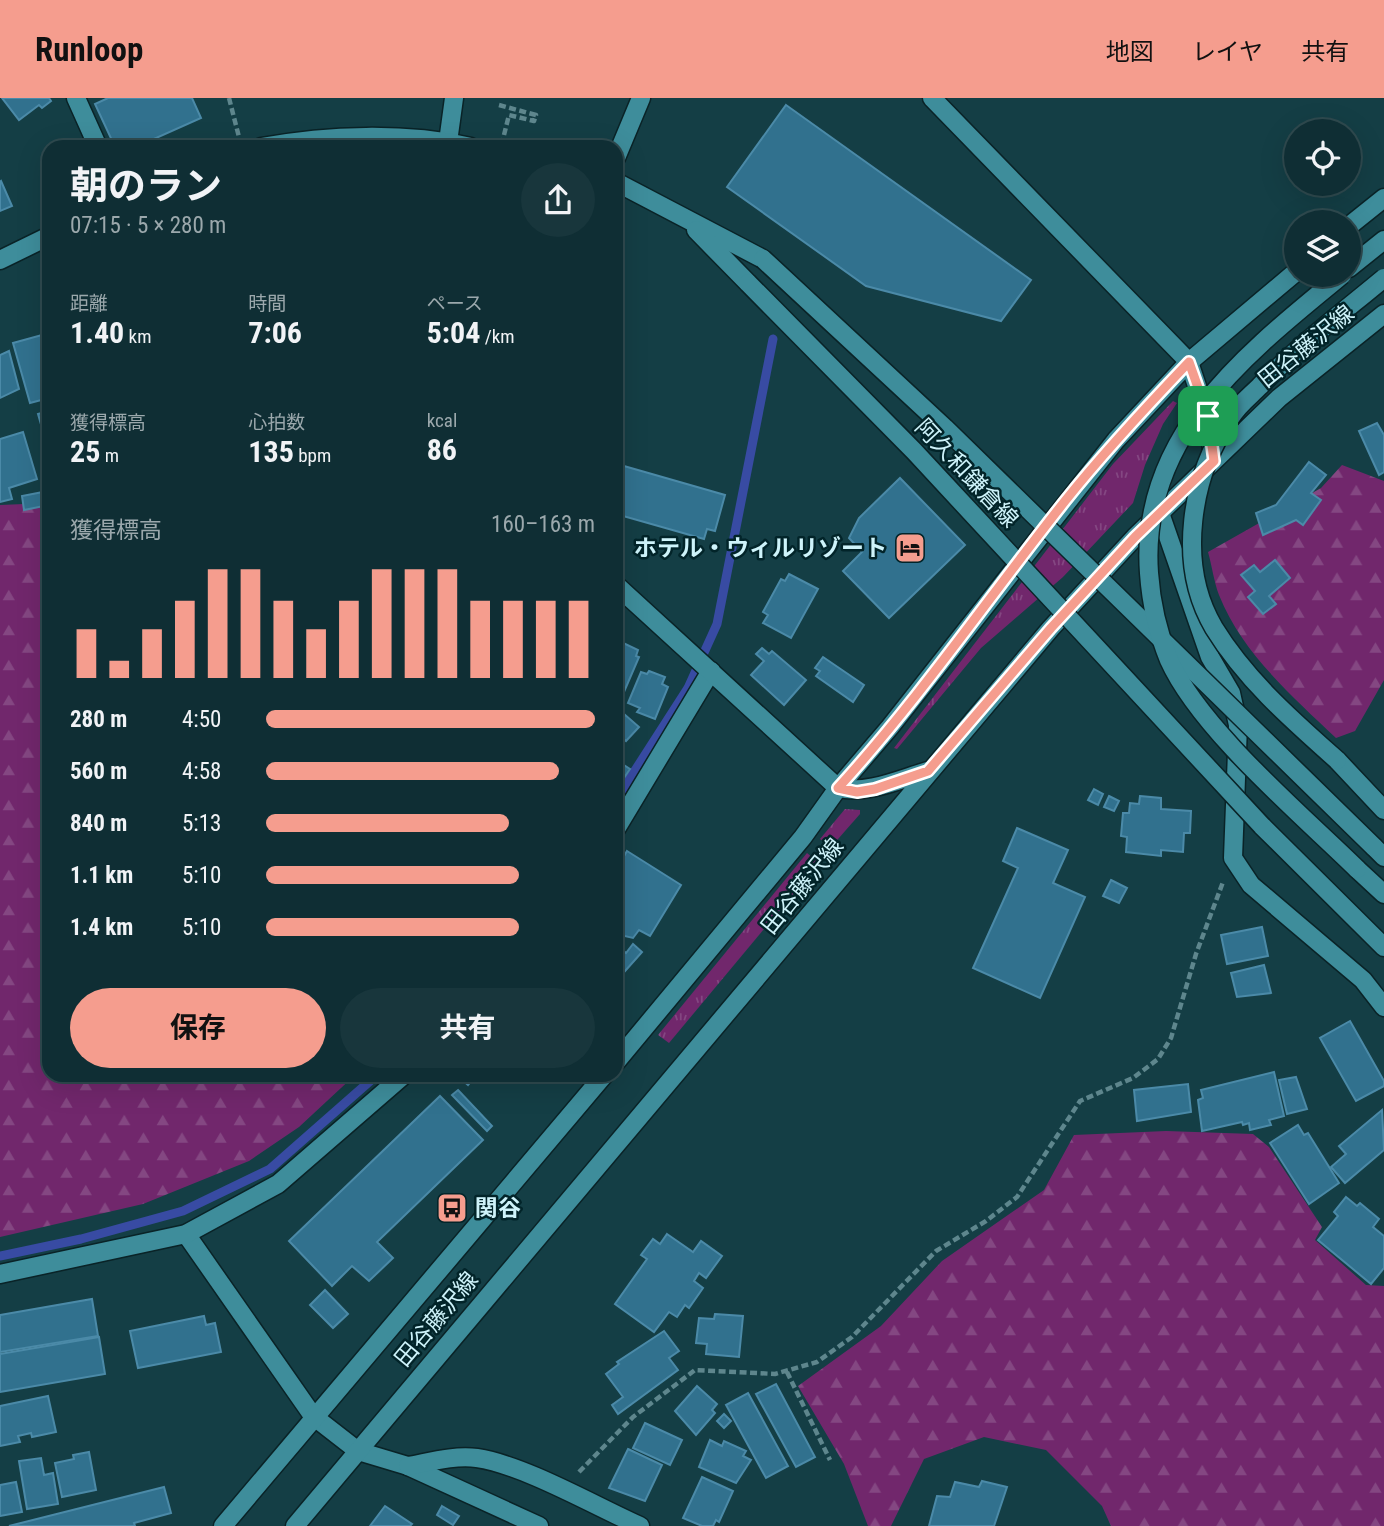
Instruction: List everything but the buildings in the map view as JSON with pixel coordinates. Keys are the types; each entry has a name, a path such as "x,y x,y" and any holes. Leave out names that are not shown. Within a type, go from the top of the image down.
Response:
{"main road":[{"path":"76,98 95,140"},
{"path":"448,140 454,98"},
{"path":"623,141 641,98"},
{"path":"932,98 1189,362 1208,416 1214,461"},
{"path":"301,140 394,140"},
{"name":"阿久和鎌倉線","path":"623,186 763,259 965,447 1379,852"},
{"path":"1361,216 1384,198"},
{"name":"阿久和鎌倉線","path":"684,218 914,451 1262,826 1384,947"},
{"path":"0,260 42,239"},
{"path":"1361,258 1384,240"},
{"path":"1384,278 1285,359 1232,415 1205,462 1191,523 1197,582 1213,627 1263,693 1337,760 1384,810"},
{"name":"田谷藤沢線","path":"623,1054 803,837 838,788 906,708 1074,490 1189,362 1284,282"},
{"path":"1328,287 1236,366 1191,420 1158,483 1147,545 1151,601 1170,661 1200,707 1242,756 1384,894"},
{"name":"田谷藤沢線","path":"295,1526 1051,628 1160,513 1279,398 1384,314"},
{"path":"1160,513 1210,657 1231,693 1238,725 1233,858 1251,886 1363,980 1384,1007"},
{"path":"623,591 838,788 857,792 875,789 928,771"},
{"path":"623,816 711,671"},
{"path":"0,1274 186,1234 278,1184 396,1082"},
{"name":"田谷藤沢線","path":"223,1526 313,1416 598,1082"},
{"path":"186,1234 313,1416 358,1451 408,1466 537,1526"},
{"path":"408,1466 447,1459 476,1458 507,1465 640,1526"}],"path":[{"path":"229,98 239,140"},
{"path":"499,105 536,115 534,121 509,115 503,140"},
{"path":"565,1492 578,1474 633,1418 695,1370 787,1372 817,1362 852,1337 936,1251 986,1221 1017,1196 1080,1101 1133,1078 1158,1059 1171,1038 1196,954 1233,858"},
{"path":"787,1372 830,1460"}],"green space":[{"path":"1173,401 1177,403 1163,424 1145,465 1133,503 1063,577 981,648 897,749 894,748 1113,464"},
{"path":"1342,465 1384,481 1384,680 1355,731 1336,738 1270,673 1241,636 1219,595 1208,552 1321,488"},
{"path":"42,503 42,1082 347,1082 299,1127 249,1161 143,1204 0,1237 0,505"},
{"path":"845,809 860,810 860,814 831,847 820,839"},
{"path":"807,853 819,863 669,1043 658,1035"},
{"path":"1166,1131 1253,1134 1269,1147 1322,1227 1315,1240 1366,1285 1384,1286 1384,1526 1111,1526 1102,1506 1046,1450 984,1437 924,1459 891,1526 868,1526 844,1464 798,1386 881,1326 942,1261 1044,1190 1074,1135"}],"waterway":[{"path":"623,789 688,688 717,624 773,339"},
{"path":"0,1256 81,1239 183,1211 270,1169 369,1082"}],"place":[{"name":"ホテル・ウィルリゾート","path":"910,548"},
{"name":"関谷","path":"452,1208"}],"route":[{"path":"1189,362 1208,416 1214,461 1135,537 1051,628 928,771 875,789 857,792 838,788 937,669 1066,500 1116,440 1189,362"}]}
